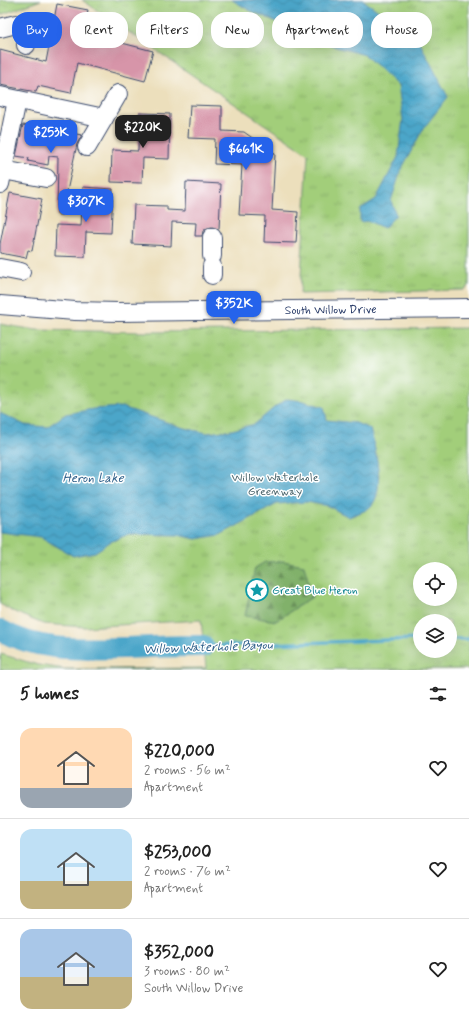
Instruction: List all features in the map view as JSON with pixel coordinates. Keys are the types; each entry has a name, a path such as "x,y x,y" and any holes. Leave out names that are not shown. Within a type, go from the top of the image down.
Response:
{"street":[{"path":"0,28 12,25"},
{"path":"87,146 118,94"},
{"path":"46,178 1,177 8,98 104,118"},
{"path":"212,237 212,266"},
{"path":"0,268 22,272"},
{"name":"South Willow Drive","path":"0,305 75,311 118,312 469,308"}],"green space":[{"path":"0,0 41,0 0,15"},
{"path":"82,0 469,0 469,286 464,290 300,294 308,154 152,48 203,48 203,12 136,12 136,37 128,31 128,12 100,12"},
{"name":"Willow Waterhole Greenway","path":"0,324 36,330 148,332 469,328 469,669 0,670 1,654 38,665 65,669 206,668 201,620 85,627 43,624 10,610 0,604"},
{"path":"283,561 304,565 312,597 276,621 245,616 255,568 265,562"}],"water":[{"path":"232,0 363,0 380,12 371,12 371,48 423,48 448,97 423,129 401,170 391,201 396,215 384,228 368,221 360,222 360,209 376,199 398,157 403,119 398,86 365,55 340,48 363,48 363,12 272,12 272,20 264,16 264,12 254,12"},
{"name":"Heron Lake","path":"287,399 303,401 324,407 327,420 356,423 370,429 377,458 379,482 374,501 365,511 349,517 328,506 307,502 277,504 220,535 196,539 177,535 129,534 110,542 95,552 73,556 41,537 0,532 0,413 25,425 47,427 66,414 93,409 122,407 184,428 207,433 232,430 255,424"}],"building":[{"path":"57,4 88,10 88,12 70,12 70,48 128,48 128,45 136,47 136,48 153,51 145,81 77,63 71,93 38,86 36,92 0,85 0,50 46,62 49,48 62,48 62,12 55,12"},
{"path":"190,105 222,106 222,131 244,132 275,154 272,210 298,212 296,243 264,242 265,216 239,215 242,165 214,164 215,139 188,138"},
{"path":"139,113 170,114 169,159 143,158 142,183 111,182 112,150 138,151"},
{"path":"23,125 82,135 77,144 62,215 57,215 58,157 49,156 48,165 28,161 29,158 16,156"},
{"path":"186,182 221,184 219,229 212,227 207,228 203,231 202,236 195,236 196,223 172,222 171,246 132,244 134,205 167,206 167,210 185,211"},
{"path":"83,187 113,189 111,233 86,232 85,257 55,256 56,225 81,226"},
{"path":"10,193 42,199 32,251 28,250 26,258 0,253 0,244"}],"waterway":[{"name":"Willow Waterhole Bayou","path":"0,630 30,642 60,648 91,649 203,646"},
{"name":"Willow Waterhole Bayou","path":"203,646 413,639"},
{"name":"Willow Waterhole Bayou","path":"457,639 469,639"}],"place":[{"name":"Great Blue Heron","path":"257,590"}]}
